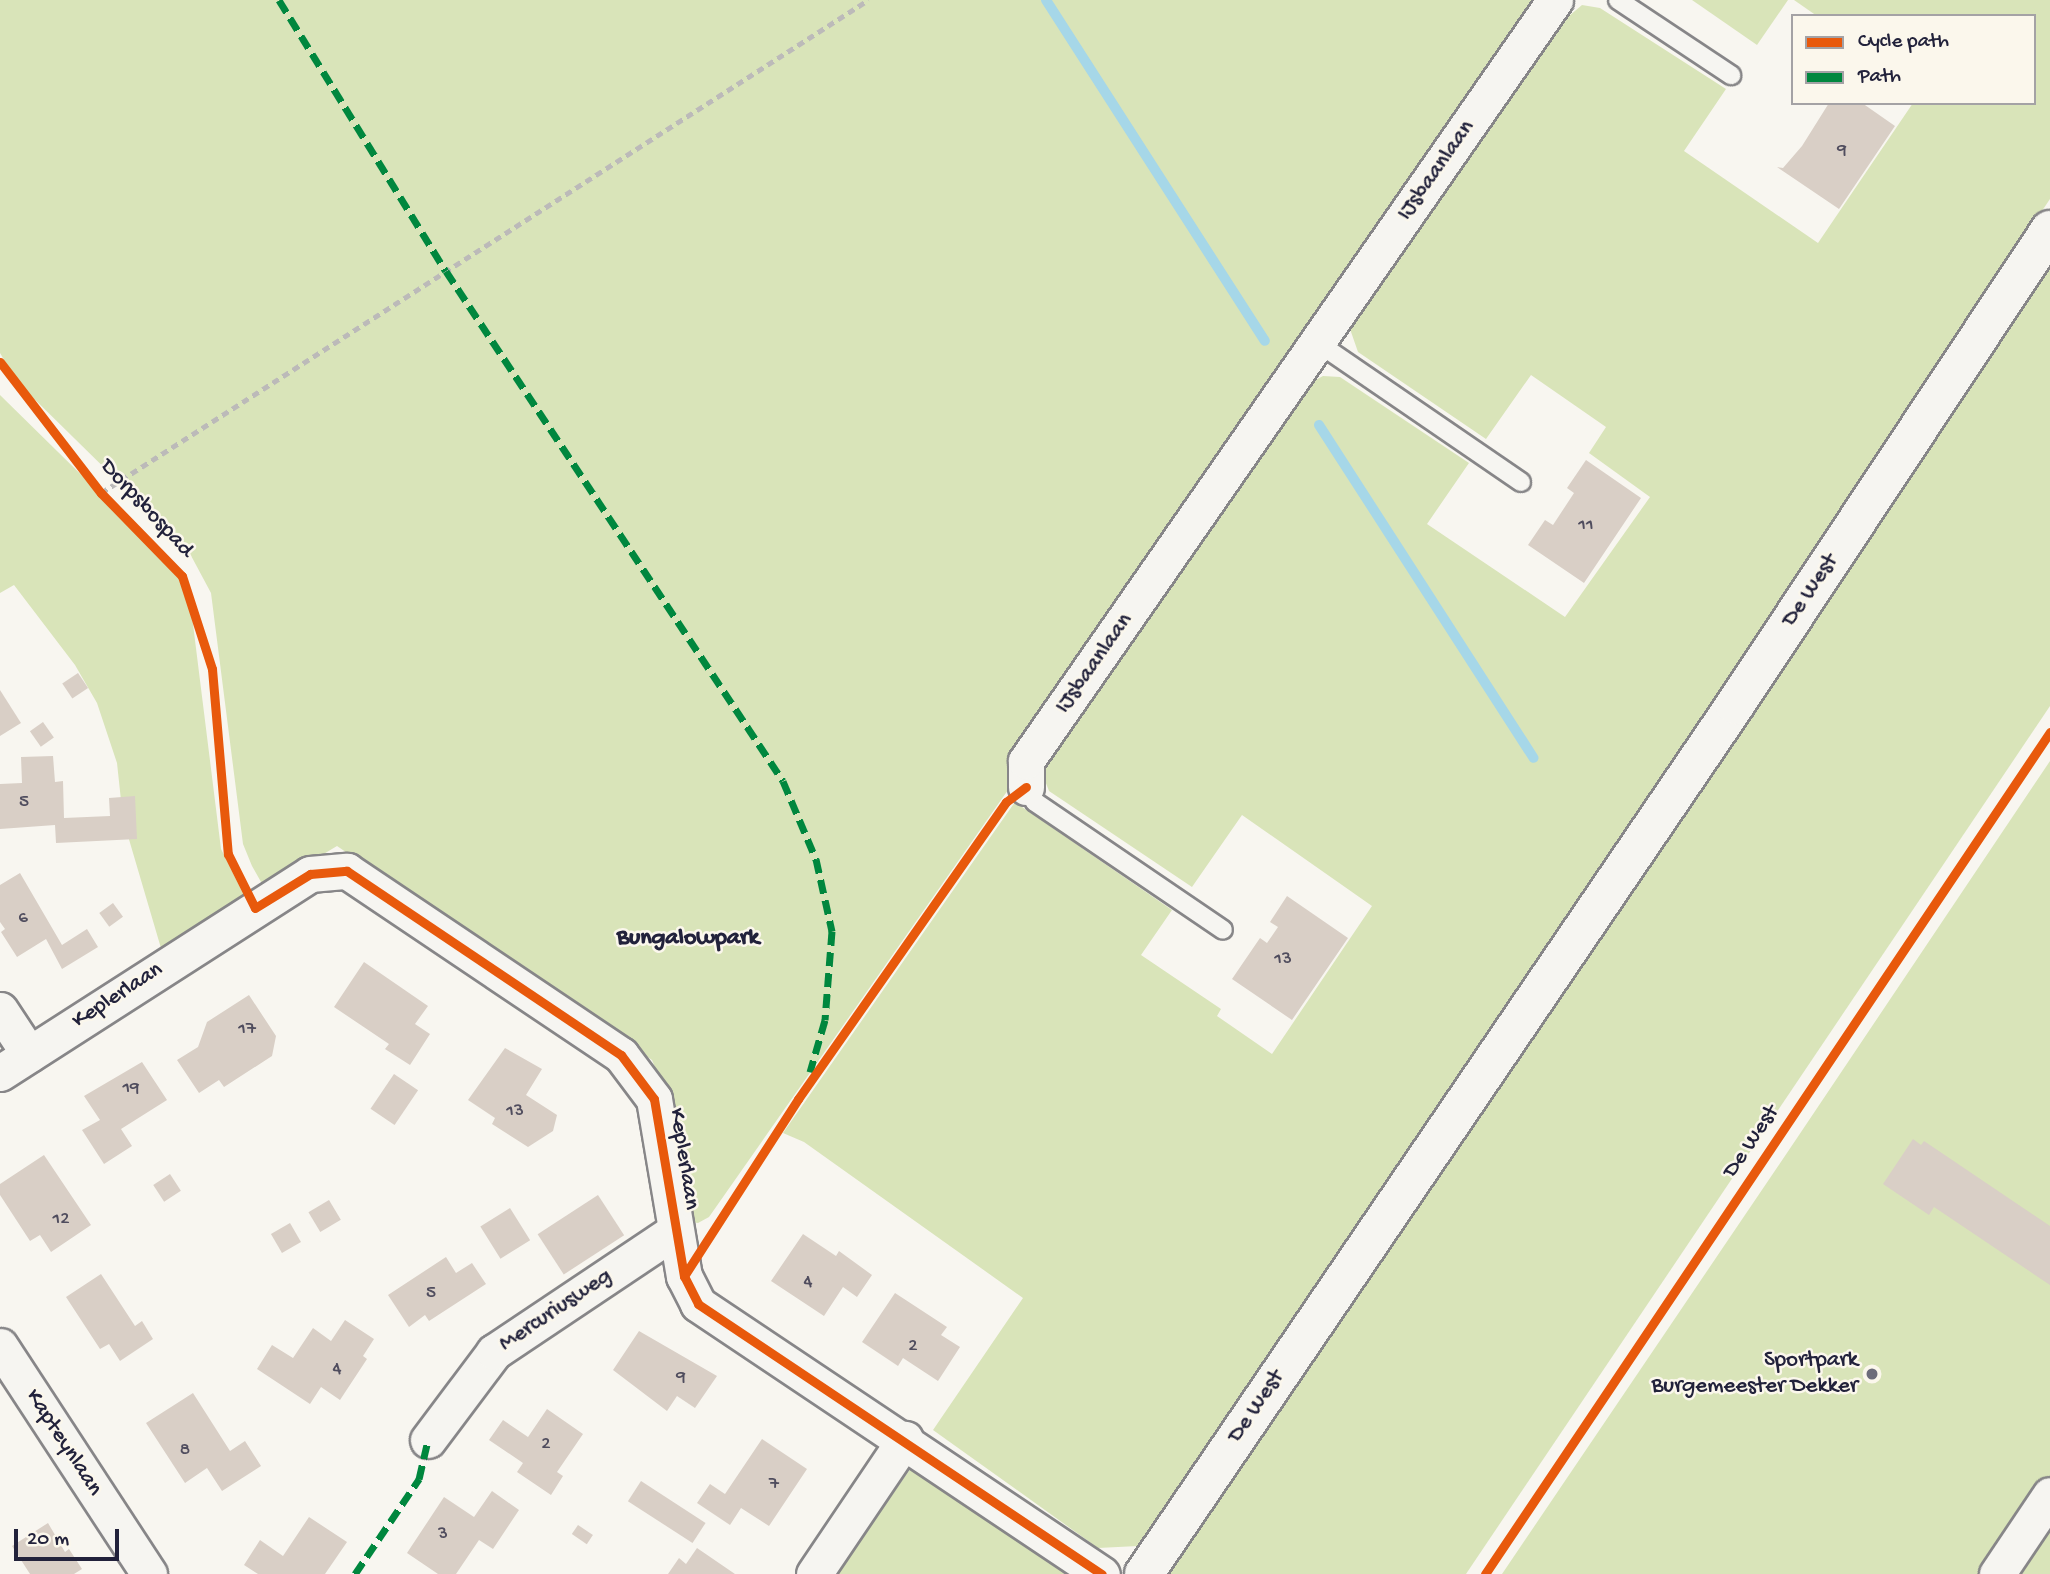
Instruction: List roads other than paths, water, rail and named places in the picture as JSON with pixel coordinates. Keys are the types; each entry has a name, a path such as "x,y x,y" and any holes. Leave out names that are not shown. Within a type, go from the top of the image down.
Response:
{"main road":[{"name":"De West","path":"1144,1574 1727,717 2050,230"}],"street":[{"name":"IJsbaanlaan","path":"1026,787 1026,761 1555,0"},
{"name":"Keplerlaan","path":"0,1073 310,874 347,871 621,1055 654,1099 684,1276 698,1304 905,1439 1102,1574"},
{"path":"0,1010 29,1054"},
{"name":"Mercuriusweg","path":"428,1440 494,1352 675,1231"},
{"name":"Kapteynlaan","path":"0,1346 149,1574"},
{"path":"814,1574 905,1439"},
{"path":"1997,1574 2050,1496"}],"lane":[{"path":"1618,0 1731,75"},
{"path":"1318,343 1521,482"},
{"name":"IJsbaanlaan","path":"1026,787 1035,802 1223,930"}],"waterway":[{"path":"1046,0 1265,341"},
{"path":"1319,425 1534,758"}],"place":[{"name":"Sportpark Burgemeester Dekker","path":"1872,1374"}],"district":[{"name":"Bungalowpark","path":"688,939"}]}
